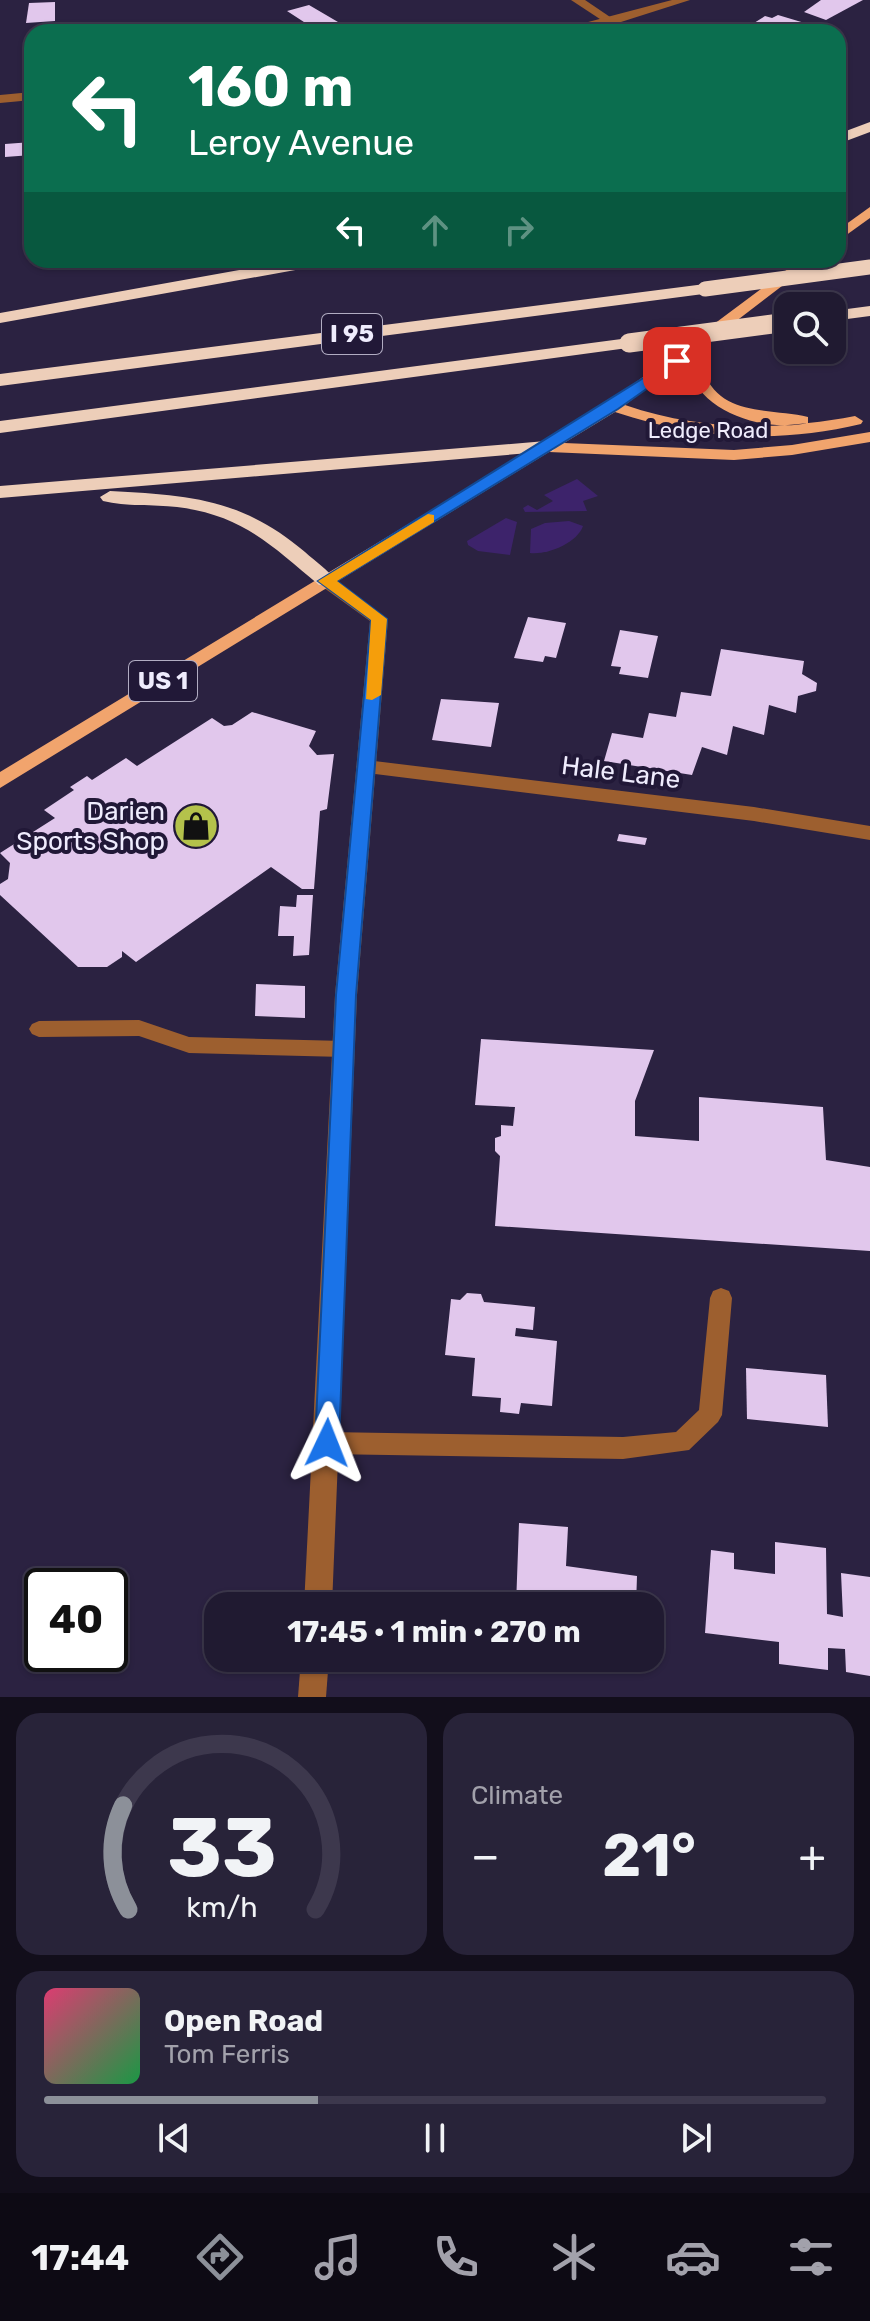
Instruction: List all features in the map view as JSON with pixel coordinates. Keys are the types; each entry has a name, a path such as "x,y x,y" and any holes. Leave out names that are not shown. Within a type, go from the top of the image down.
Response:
{"highway":[{"path":"846,136 870,127"},
{"name":"I 95","path":"0,380 870,267"},
{"path":"0,318 278,268"},
{"path":"846,314 870,311"},
{"name":"I 95","path":"0,427 774,324"},
{"path":"0,494 546,447"},
{"path":"0,494 129,498 212,508 243,517 268,532 326,581"}],"main road":[{"path":"846,230 870,211"},
{"name":"US 1","path":"0,781 613,406 694,349 799,268"},
{"name":"Ledge Road","path":"694,349 696,374 703,387 731,409 766,419 862,420"},
{"name":"Ledge Road","path":"613,406 662,423 718,433 796,432 862,420"},
{"name":"Ledge Road","path":"546,447 734,455 792,450 870,437"}],"street":[{"path":"577,0 600,24"},
{"path":"608,24 684,0"},
{"path":"0,99 24,97"},
{"path":"319,1592 344,1049 379,619 326,581"},
{"name":"Hale Lane","path":"366,767 754,814 870,833"},
{"path":"312,1697 314,1672"}],"lane":[{"path":"39,1029 139,1028 189,1045 344,1049"},
{"path":"327,1443 623,1448 681,1442 710,1415 721,1298"}],"shaded area":[{"path":"577,479 598,496 583,501 587,511 525,512 523,508 528,505 537,510 553,501 544,495"},
{"path":"506,518 517,522 510,555 478,551 468,545 467,541"},
{"path":"569,521 583,526 575,538 553,550 530,553 531,529 545,523"}],"building":[{"path":"821,0 863,0 826,20 804,12"},
{"path":"55,2 55,21 26,23 29,3"},
{"path":"309,5 341,24 307,24 287,11"},
{"path":"778,15 808,24 754,23 765,16 772,18"},
{"path":"24,143 24,156 5,157 5,144"},
{"path":"528,617 566,623 556,658 545,656 543,662 514,658"},
{"path":"620,630 658,636 648,678 619,674 621,667 611,666"},
{"path":"721,649 804,661 802,674 817,683 816,691 798,696 796,713 769,705 764,735 733,726 727,755 702,747 692,775 604,761 612,733 643,738 649,713 676,717 681,692 711,696"},
{"path":"441,699 499,703 491,747 432,740"},
{"path":"252,712 316,731 309,746 317,755 334,754 327,809 320,811 314,889 302,889 271,867 136,962 122,951 122,957 107,967 78,967 0,895 0,884 8,879 10,863 0,853 55,818 44,810 74,790 70,787 87,776 92,780 126,758 137,766 212,718 224,726 232,725"},
{"path":"619,834 647,838 645,845 617,841"},
{"path":"297,895 313,895 309,955 293,956 294,936 278,936 280,906 296,907"},
{"path":"256,984 305,986 305,1018 255,1016"},
{"path":"481,1039 654,1050 635,1101 635,1136 699,1141 699,1097 823,1107 826,1160 870,1167 870,1251 495,1226 500,1156 495,1151 495,1138 501,1136 501,1125 513,1126 515,1107 475,1105"},
{"path":"467,1293 481,1294 484,1302 535,1307 533,1330 516,1328 515,1336 557,1341 552,1406 521,1403 519,1414 500,1412 501,1398 472,1396 475,1358 445,1355 451,1299 460,1300"},
{"path":"746,1368 826,1375 828,1427 747,1419"},
{"path":"519,1523 568,1527 566,1566 637,1576 636,1592 517,1592"},
{"path":"775,1542 826,1548 827,1614 843,1617 841,1573 870,1577 870,1676 846,1672 845,1649 828,1648 828,1670 779,1664 779,1642 705,1633 711,1550 734,1553 734,1569 775,1574"}],"slow traffic":[{"path":"372,695 379,619 326,581 428,518"}],"place":[{"name":"Darien Sports Shop","path":"196,826"}],"route":[{"path":"327,1443 346,995 379,619 326,581 613,406 677,361"}]}
